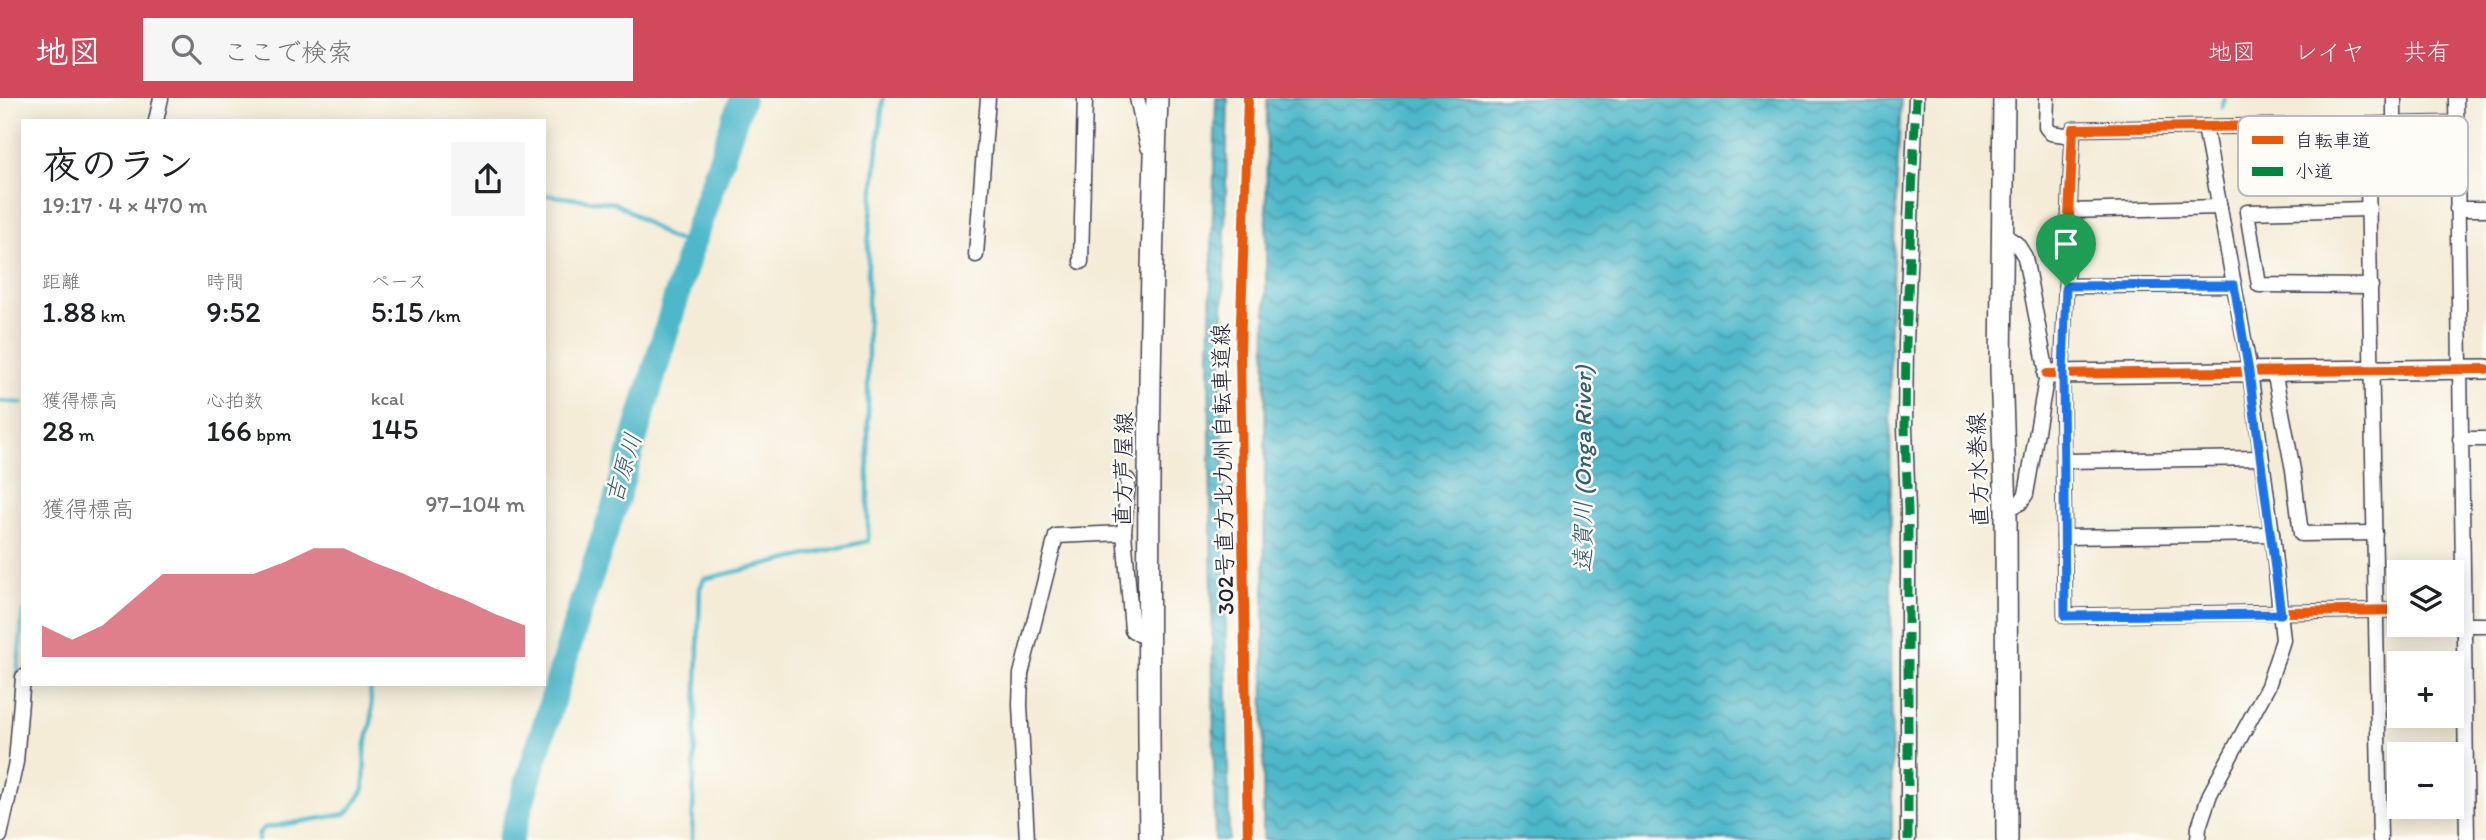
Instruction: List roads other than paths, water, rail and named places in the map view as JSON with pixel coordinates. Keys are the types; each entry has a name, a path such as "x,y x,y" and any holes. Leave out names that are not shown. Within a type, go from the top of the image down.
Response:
{"main road":[{"name":"直方芦屋線","path":"1150,840 1147,639 1157,98"},
{"name":"直方水巻線","path":"2004,98 2001,370 2006,510 2007,840"}],"street":[{"path":"156,119 161,98"},
{"path":"976,256 988,98"},
{"path":"1081,262 1085,98"},
{"path":"1137,98 1148,147 1154,154"},
{"path":"1908,840 1908,511 1905,415 1916,98"},
{"path":"2047,98 2046,127 2051,133 2072,136"},
{"path":"2394,98 2394,116"},
{"path":"2456,98 2456,116"},
{"path":"2198,840 2199,827 2210,794 2268,686 2283,640 2272,534 2249,372 2205,127"},
{"path":"2006,510 2020,503 2026,494 2055,374 2066,286 2073,129 2238,127"},
{"path":"2369,196 2380,840"},
{"path":"2457,196 2460,439 2458,560"},
{"path":"2069,211 2220,207"},
{"path":"2369,209 2247,212 2259,285 2371,286"},
{"path":"2457,209 2486,209"},
{"path":"2004,234 2017,244 2025,257 2055,374 2064,461 2065,616 2387,610"},
{"path":"2066,286 2234,285"},
{"path":"2055,374 2486,369"},
{"path":"2274,371 2301,534 2375,533"},
{"path":"2460,439 2486,439"},
{"path":"2064,461 2262,458"},
{"path":"1128,480 1124,533 1132,629 1147,639"},
{"path":"1027,840 1020,705 1021,674 1056,536 1124,533"},
{"path":"2064,537 2272,534"},
{"path":"2464,625 2486,625"},
{"path":"2463,637 2467,840"},
{"path":"0,836 16,762 22,686"}],"water":[{"path":"1216,98 1228,98 1222,358 1229,840 1215,840 1209,359"},
{"name":"遠賀川 (Onga River)","path":"1267,98 1901,98 1890,326 1892,840 1263,840"}],"waterway":[{"name":"吉原川","path":"510,840 616,501 692,244 742,98"},
{"path":"692,840 700,588 704,579 868,541 868,245 883,98"},
{"path":"2222,107 2225,98"},
{"path":"546,195 614,203 668,237 692,244"},
{"path":"0,401 21,403"},
{"path":"17,677 21,634"},
{"path":"258,840 259,833 264,828 345,814 351,809 364,789 365,748 372,718 370,686"}]}
